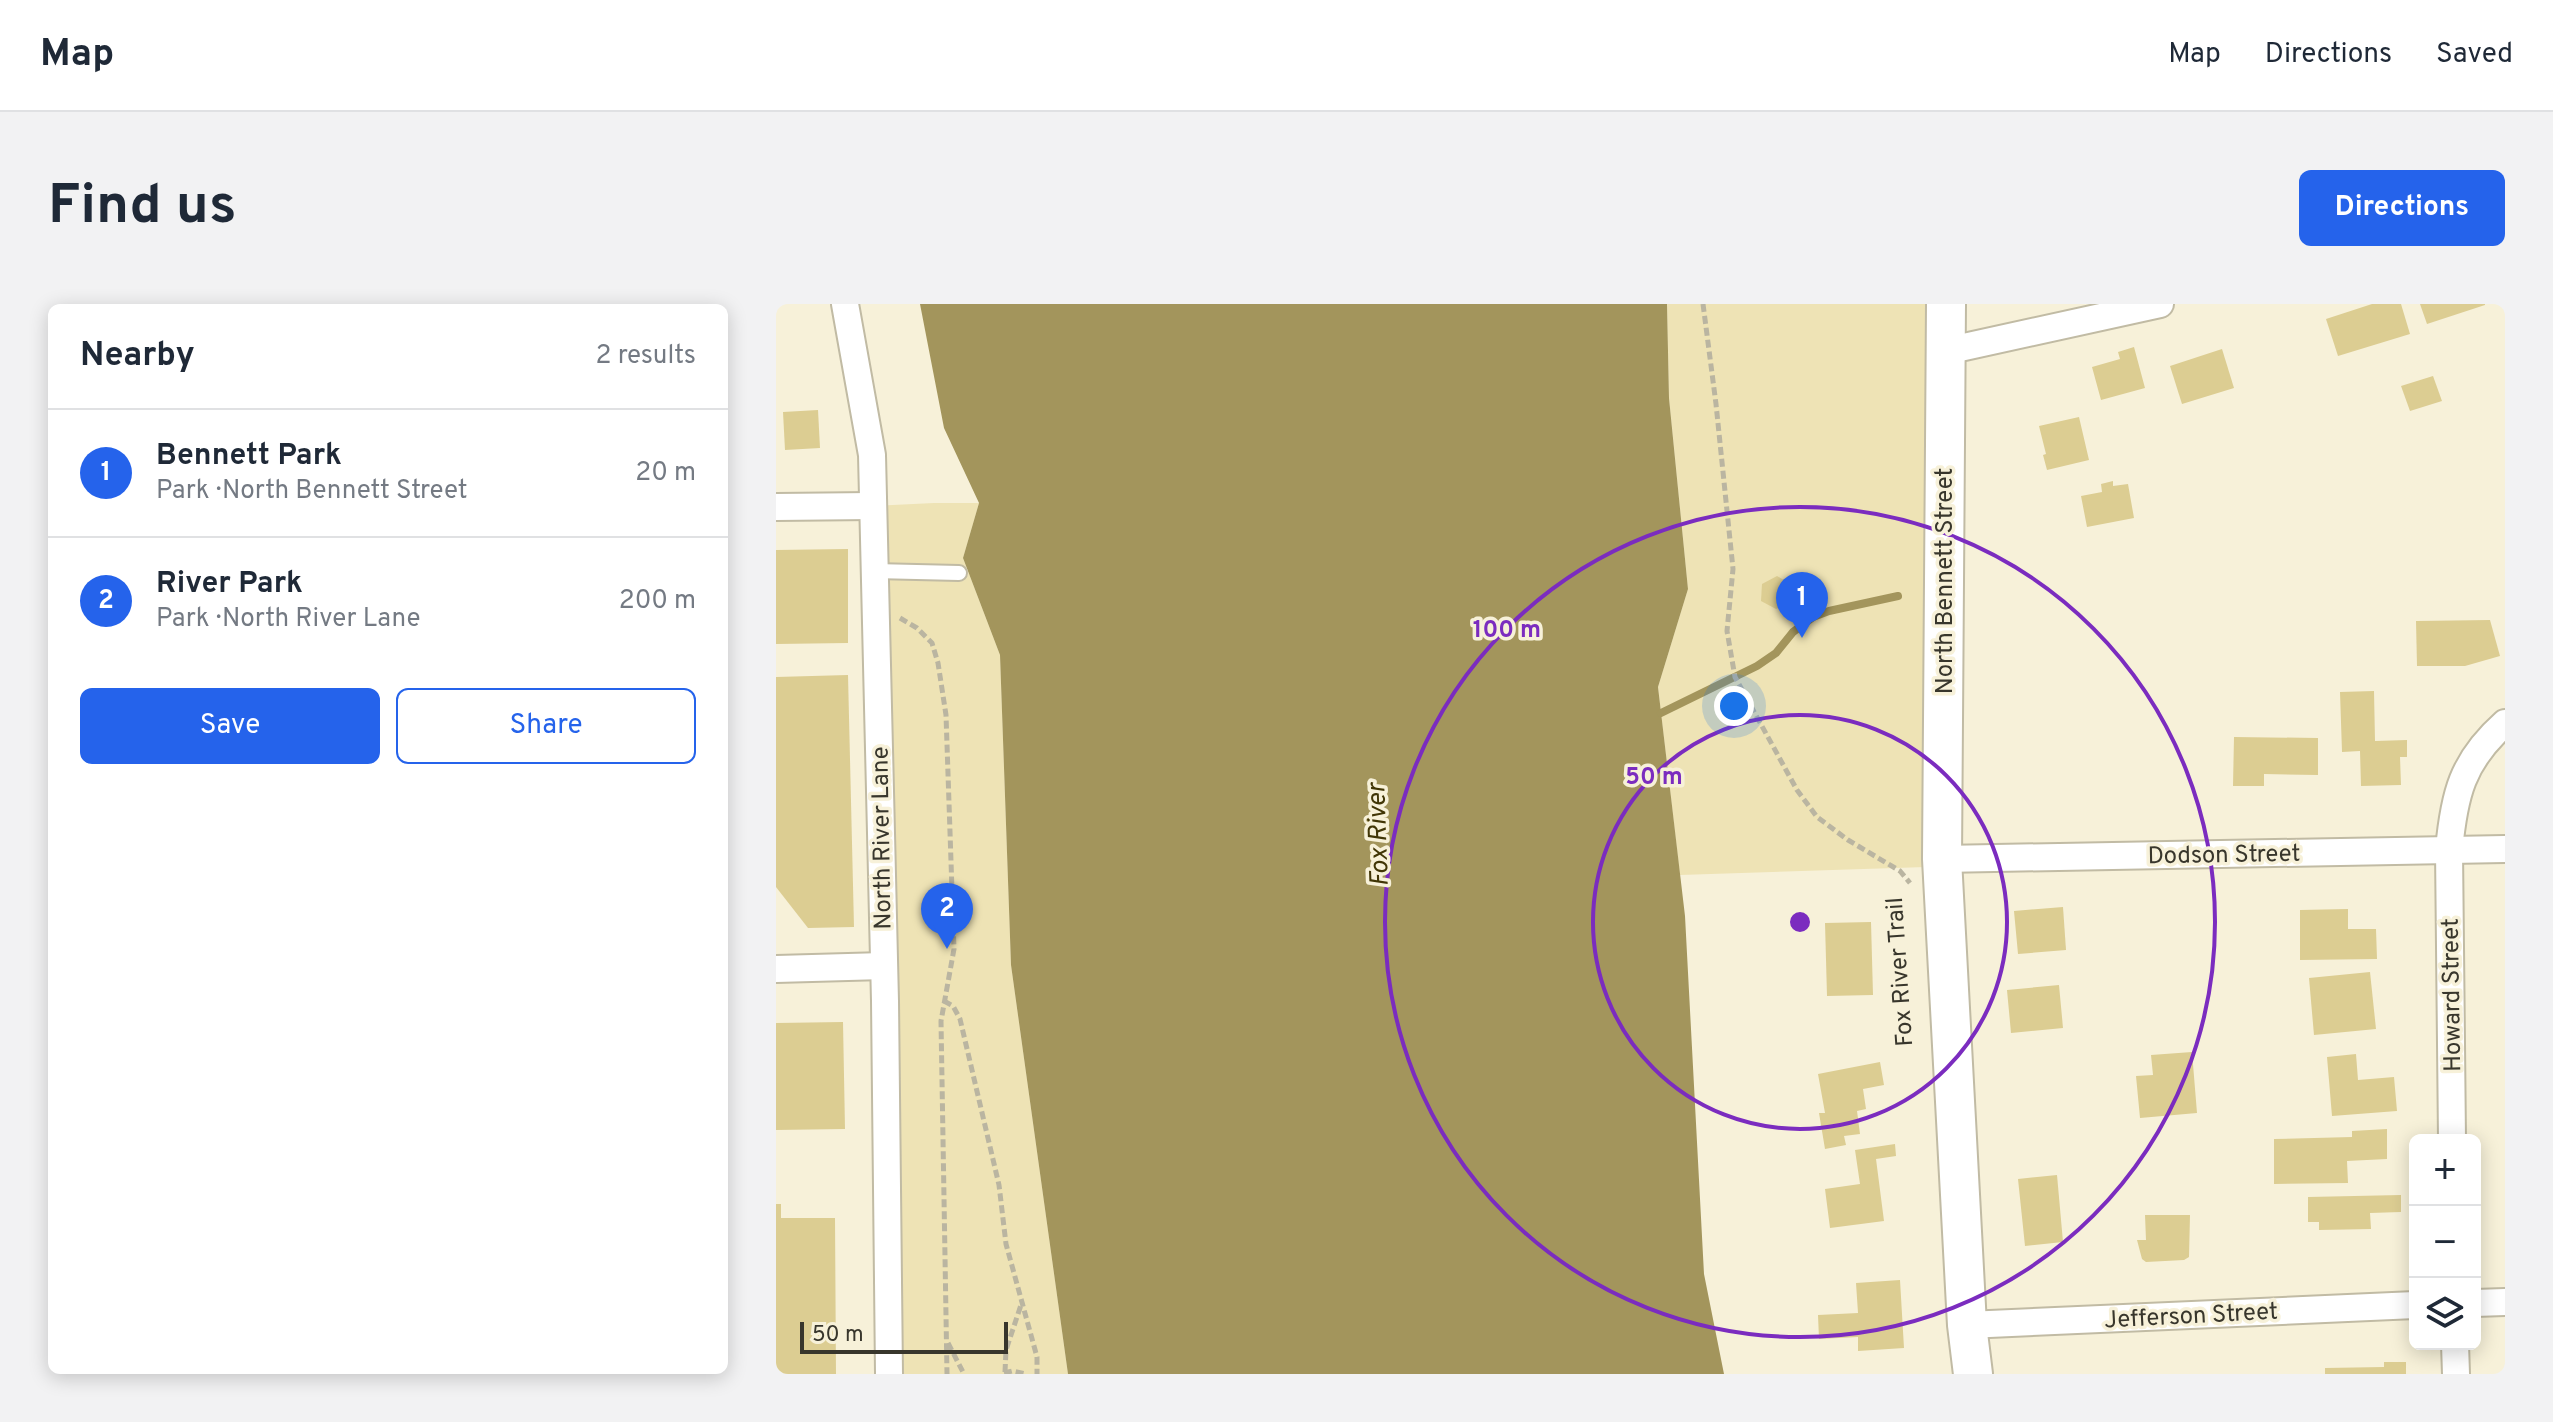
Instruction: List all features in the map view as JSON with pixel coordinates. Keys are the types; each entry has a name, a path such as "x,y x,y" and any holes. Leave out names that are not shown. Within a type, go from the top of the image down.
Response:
{"main road":[{"name":"North Bennett Street","path":"1946,304 1942,859 1967,1325 1973,1374"}],"street":[{"name":"North River Lane","path":"845,304 872,455 884,966 889,1374"},
{"path":"1946,351 2160,304"},
{"path":"776,507 872,506"},
{"name":"Howard Street","path":"2452,1134 2449,850 2452,813 2463,774 2487,739 2505,723"},
{"name":"Dodson Street","path":"1942,859 2505,849"},
{"path":"776,969 884,966"},
{"path":"2481,1303 2505,1302"},
{"name":"Jefferson Street","path":"1967,1325 2409,1305"},
{"path":"2455,1350 2456,1374"}],"lane":[{"path":"874,571 959,573"}],"path":[{"name":"Fox River Trail","path":"1703,304 1733,569 1727,631 1735,677 1797,790 1817,817 1900,871 1912,885"},
{"path":"875,602 917,628 932,643 946,715 954,938 951,976 941,1021 947,1374"},
{"path":"944,1001 953,1006 960,1019 999,1185 1006,1244 1037,1357 1037,1374"},
{"path":"1022,1301 1006,1350 1004,1373 1026,1374"},
{"path":"946,1340 964,1374"}],"shaded area":[{"path":"1667,304 1935,304 1926,867 1680,875 1658,687 1688,589 1669,398"},
{"path":"979,503 963,558 1000,655 1011,965 1068,1374 889,1374 872,506"}],"water":[{"name":"Fox River","path":"920,304 1667,304 1669,398 1688,589 1658,687 1685,916 1704,1274 1724,1374 1068,1374 1011,965 1000,655 963,558 979,503 944,428"}],"building":[{"path":"2372,304 2401,304 2410,334 2338,356 2326,319"},
{"path":"2420,304 2485,304 2485,305 2427,324"},
{"path":"2134,347 2145,388 2101,400 2092,367 2120,359 2118,352"},
{"path":"2222,349 2234,388 2182,404 2170,366"},
{"path":"2433,376 2442,401 2410,411 2401,386"},
{"path":"818,410 820,448 785,450 783,412"},
{"path":"2079,417 2089,460 2047,470 2039,426"},
{"path":"2113,481 2113,486 2128,484 2134,518 2087,527 2081,496 2102,492 2101,484"},
{"path":"848,549 848,643 776,644 776,550"},
{"path":"1777,576 1792,585 1791,602 1776,609 1761,601 1762,584"},
{"path":"2490,620 2500,656 2465,666 2417,666 2416,621"},
{"path":"848,675 854,927 808,928 776,887 776,677"},
{"path":"2374,691 2375,741 2407,740 2407,757 2400,757 2401,785 2361,786 2360,751 2342,752 2340,692"},
{"path":"2234,737 2318,738 2318,775 2264,774 2264,786 2233,786"},
{"path":"2063,907 2066,950 2018,954 2014,911"},
{"path":"2348,909 2348,929 2376,929 2377,959 2300,960 2300,910"},
{"path":"1871,922 1873,995 1827,996 1825,923"},
{"path":"2370,972 2376,1029 2314,1035 2309,978"},
{"path":"2059,985 2063,1028 2011,1033 2007,990"},
{"path":"843,1022 845,1129 776,1130 776,1023"},
{"path":"2192,1052 2197,1113 2140,1118 2136,1076 2153,1075 2151,1055"},
{"path":"2356,1054 2358,1080 2394,1077 2397,1111 2332,1116 2327,1057"},
{"path":"1880,1062 1884,1085 1863,1089 1866,1109 1857,1111 1860,1134 1844,1136 1846,1145 1825,1149 1819,1113 1825,1113 1818,1074"},
{"path":"2387,1129 2387,1159 2347,1161 2348,1183 2274,1184 2274,1139 2352,1137 2352,1131"},
{"path":"1895,1144 1896,1156 1876,1159 1884,1221 1830,1228 1825,1189 1860,1184 1855,1150"},
{"path":"2057,1175 2063,1242 2025,1246 2018,1179"},
{"path":"2401,1195 2401,1212 2370,1213 2371,1229 2319,1230 2319,1222 2308,1222 2308,1197"},
{"path":"776,1204 781,1204 781,1218 835,1218 836,1374 776,1374"},
{"path":"2145,1215 2190,1215 2189,1257 2184,1260 2146,1262 2142,1259 2137,1240 2146,1240"},
{"path":"1900,1280 1904,1348 1858,1351 1858,1337 1819,1339 1818,1315 1858,1313 1856,1283"},
{"path":"2384,1362 2406,1362 2406,1374 2325,1374 2325,1368 2384,1367"}],"waterway":[{"path":"1661,713 1757,666 1776,653 1793,632 1813,617 1898,596"}],"place":[{"name":"Bennett Park","path":"1802,638"},
{"name":"River Park","path":"947,949"}]}
